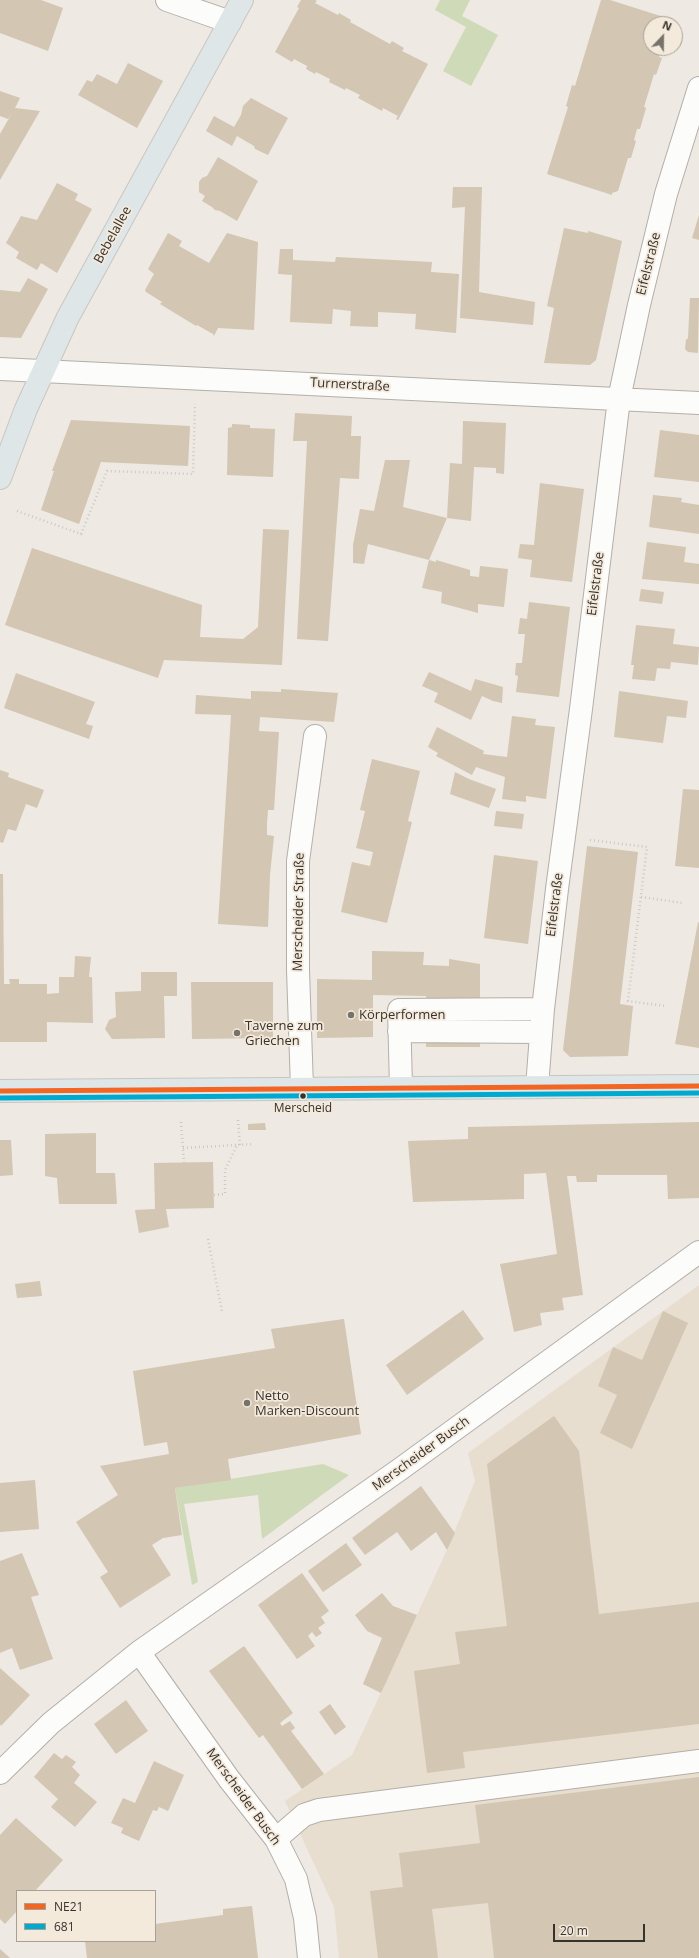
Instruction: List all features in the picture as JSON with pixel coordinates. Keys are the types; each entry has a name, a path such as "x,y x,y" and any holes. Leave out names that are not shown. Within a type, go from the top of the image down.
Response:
{"main road":[{"name":"Bebelallee","path":"0,478 42,371 68,317 242,0"},
{"path":"0,1092 302,1088 699,1086"}],"street":[{"path":"167,0 230,22"},
{"name":"Eifelstraße","path":"537,1087 543,1009 619,398 639,305 663,207 699,88"},
{"name":"Turnerstraße","path":"0,369 699,403"},
{"name":"Merscheider Straße","path":"302,1088 298,970 298,861 315,736"},
{"path":"401,1088 399,1010 543,1009"},
{"path":"400,1031 541,1032"},
{"name":"Merscheider Busch","path":"0,1773 51,1723 139,1652 399,1470 699,1252"},
{"name":"Merscheider Busch","path":"139,1652 229,1779 276,1839 296,1879 305,1918 309,1958"},
{"path":"276,1839 304,1815 318,1810 699,1762"}],"path":[{"path":"17,511 81,534 107,471 193,474 195,378"},
{"path":"564,836 647,847 628,1001 666,1006"},
{"path":"641,897 684,903"},
{"path":"214,1195 225,1194 226,1170 238,1145 238,1120"},
{"path":"181,1122 184,1163"},
{"path":"183,1148 254,1144"},
{"path":"208,1239 222,1312"}],"shaded area":[{"path":"699,1285 699,1958 339,1958 334,1907 285,1801 352,1755 447,1550 475,1481 468,1453"}],"green space":[{"path":"440,0 470,0 462,16 498,35 471,86 443,71 466,27 435,10"},
{"path":"323,1464 349,1475 262,1539 258,1495 184,1504 198,1582 192,1585 175,1488"}],"building":[{"path":"0,0 41,0 63,8 48,51 0,33"},
{"path":"301,0 317,1 315,3 338,15 339,13 351,20 350,22 390,44 392,41 404,48 402,51 428,64 398,120 396,119 398,116 383,108 382,111 358,98 360,95 329,82 330,79 306,69 307,66 294,59 292,62 275,52 299,8 297,7"},
{"path":"601,0 610,0 661,16 643,16 643,56 659,56 662,58 656,75 654,74 644,107 646,108 640,129 637,129 634,140 636,141 631,158 628,158 618,191 612,193 612,195 547,174 568,107 566,106 572,85 575,86"},
{"path":"128,63 163,81 137,128 78,95 87,80 92,82 97,74 117,84"},
{"path":"0,91 20,98 15,108 40,111 0,180 0,134 12,113 8,119 0,116"},
{"path":"251,98 288,118 268,155 255,149 254,146 237,136 232,146 206,131 214,116 234,127 241,115 243,106"},
{"path":"218,157 258,181 237,221 220,211 215,210 202,201 205,196 199,192 199,182 202,178 207,176"},
{"path":"57,183 78,194 75,200 92,209 57,273 41,263 37,270 16,258 19,252 6,243 21,216 37,220"},
{"path":"453,187 482,187 479,292 535,302 533,325 460,318 465,207 452,208"},
{"path":"699,215 699,240 692,238"},
{"path":"564,228 588,233 588,231 622,241 596,360 590,365 544,363 554,308 547,306"},
{"path":"168,233 182,241 179,246 209,263 227,233 258,242 254,330 218,328 214,336 213,334 197,325 196,326 160,304 162,302 146,292 145,290 154,274 148,269"},
{"path":"280,249 293,249 293,260 335,262 336,257 432,262 431,272 459,274 456,333 415,329 416,314 378,312 378,327 350,326 351,311 333,309 332,324 290,322 292,275 278,274"},
{"path":"28,278 48,289 21,338 0,337 0,290 20,292"},
{"path":"690,298 699,298 698,353 688,352 685,349 686,340 688,338"},
{"path":"295,413 352,416 351,436 361,436 359,479 340,478 328,641 297,639 307,441 293,441"},
{"path":"71,420 190,426 188,466 101,462 79,524 41,510 54,471 52,471"},
{"path":"463,421 506,423 504,474 496,473 496,468 474,467 471,521 447,518 450,463 462,464"},
{"path":"232,424 250,425 250,428 275,429 273,477 227,475 228,428 232,427"},
{"path":"660,430 699,435 699,482 654,477"},
{"path":"385,460 410,460 403,507 447,518 429,560 368,544 364,564 353,563 353,545 360,509 374,511"},
{"path":"540,483 584,489 572,582 530,577 532,560 518,558 520,544 534,545"},
{"path":"653,495 682,498 681,502 699,505 699,534 649,527"},
{"path":"263,529 289,530 282,665 164,660 158,678 5,625 32,548 202,605 200,637 243,639 258,627"},
{"path":"647,542 686,547 684,562 699,564 699,584 642,579"},
{"path":"429,560 436,562 436,560 470,570 470,576 479,577 480,566 508,569 504,607 478,604 478,613 441,603 442,592 422,588"},
{"path":"641,589 664,592 662,604 639,601"},
{"path":"529,602 570,607 559,697 516,692 518,676 515,675 516,663 522,663 525,634 518,634 520,618 527,619"},
{"path":"636,625 675,629 673,644 699,647 698,665 671,662 670,669 657,668 655,681 632,679 634,665 631,665"},
{"path":"429,672 471,691 475,679 503,687 502,703 482,696 471,720 434,702 438,693 422,686"},
{"path":"16,673 95,702 86,724 93,726 89,739 4,708"},
{"path":"281,689 338,693 334,722 260,717 259,731 279,732 274,810 268,810 267,823 267,835 274,836 270,875 268,927 218,924 231,715 195,714 196,695 251,699 251,691 281,692"},
{"path":"619,691 688,701 686,718 667,716 663,743 614,737"},
{"path":"512,716 536,719 535,725 555,727 546,799 526,796 526,802 502,799 505,777 476,767 472,775 436,756 438,753 428,747 437,727 484,751 483,754 507,757"},
{"path":"372,759 420,771 408,821 412,822 387,923 341,912 352,862 370,866 373,852 356,848 365,811 360,810"},
{"path":"0,770 9,773 8,777 44,790 37,808 26,804 16,831 8,829 3,843 0,842"},
{"path":"455,772 496,789 489,808 450,794"},
{"path":"683,789 699,790 699,868 675,866"},
{"path":"496,811 524,814 522,829 494,826"},
{"path":"587,846 638,852 620,1004 633,1006 628,1056 570,1057 563,1050"},
{"path":"494,855 538,861 528,944 484,938"},
{"path":"0,874 3,874 4,984 10,984 9,979 19,979 19,984 47,984 47,994 59,993 59,977 74,977 75,956 91,957 89,977 92,977 93,1023 47,1022 47,1042 0,1042"},
{"path":"698,922 699,923 699,1048 675,1044"},
{"path":"372,951 424,952 423,965 449,966 449,959 480,964 480,1047 426,1047 426,996 373,995 373,1037 317,1038 317,979 372,980"},
{"path":"141,972 177,972 177,996 164,996 165,1038 112,1039 105,1029 109,1020 116,1017 115,992 141,991"},
{"path":"191,982 273,982 273,1038 192,1039"},
{"path":"699,1122 699,1198 668,1199 667,1175 597,1175 597,1182 577,1182 576,1176 567,1176 583,1295 562,1298 564,1310 540,1313 542,1325 514,1332 500,1264 557,1254 546,1173 524,1174 524,1199 413,1202 408,1141 468,1139 468,1127"},
{"path":"265,1123 266,1130 248,1130 248,1124"},
{"path":"96,1133 96,1173 115,1173 117,1204 59,1204 57,1178 45,1176 45,1134"},
{"path":"0,1140 11,1140 13,1175 0,1176"},
{"path":"213,1162 214,1208 166,1209 169,1227 139,1233 135,1210 155,1209 154,1163"},
{"path":"40,1281 42,1296 17,1298 15,1284"},
{"path":"463,1310 484,1339 407,1395 386,1365"},
{"path":"663,1311 688,1323 632,1449 600,1433 617,1395 598,1386 613,1347 642,1360"},
{"name":"Netto Marken-Discount","path":"344,1319 361,1434 228,1459 231,1480 175,1488 182,1535 163,1538 152,1545 171,1575 120,1608 100,1577 108,1572 76,1522 118,1495 100,1466 169,1454 167,1442 144,1446 133,1371 275,1348 271,1329"},
{"path":"554,1416 579,1451 599,1614 699,1602 699,1724 463,1752 465,1768 427,1773 414,1671 460,1664 455,1632 507,1626 487,1464"},
{"path":"35,1480 39,1529 0,1532 0,1483"},
{"path":"421,1486 455,1533 447,1550 436,1532 411,1551 397,1532 365,1555 352,1538"},
{"path":"346,1543 362,1565 323,1592 308,1571"},
{"path":"22,1553 39,1595 31,1597 53,1659 20,1670 12,1648 0,1653 0,1561"},
{"path":"302,1573 329,1611 321,1617 325,1623 318,1628 322,1633 316,1637 312,1632 308,1636 315,1646 297,1659 258,1605"},
{"path":"382,1593 393,1606 417,1615 381,1693 363,1684 382,1638 367,1631 355,1615"},
{"path":"244,1646 293,1713 280,1723 282,1726 290,1721 295,1728 291,1731 324,1774 302,1789 263,1735 259,1738 209,1671"},
{"path":"0,1668 30,1695 1,1726 0,1724"},
{"path":"126,1700 148,1731 116,1754 94,1724"},
{"path":"330,1704 346,1727 335,1735 319,1712"},
{"path":"54,1753 62,1759 66,1755 76,1762 72,1767 80,1775 74,1783 97,1802 75,1827 51,1807 58,1799 34,1777"},
{"path":"154,1761 184,1775 168,1811 159,1807 157,1811 153,1810 139,1841 121,1833 123,1828 111,1823 123,1798 135,1803"},
{"path":"699,1777 699,1958 494,1958 488,1903 432,1909 438,1958 378,1958 370,1891 403,1887 399,1853 480,1843 475,1805"},
{"path":"16,1818 63,1860 36,1890 16,1890 16,1912 5,1924 0,1919 0,1835"},
{"path":"252,1906 258,1958 87,1958 85,1942 156,1942 156,1924 223,1915 223,1909"},
{"path":"0,1949 10,1958 0,1958"}],"transit line":[{"name":"NE21","path":"0,1091 699,1086"},
{"name":"681","path":"0,1098 699,1093"}],"place":[{"name":"Körperformen","path":"351,1015"},
{"name":"Taverne zum Griechen","path":"237,1033"},
{"name":"Merscheid","path":"303,1096"},
{"name":"Netto Marken-Discount","path":"247,1403"}]}
